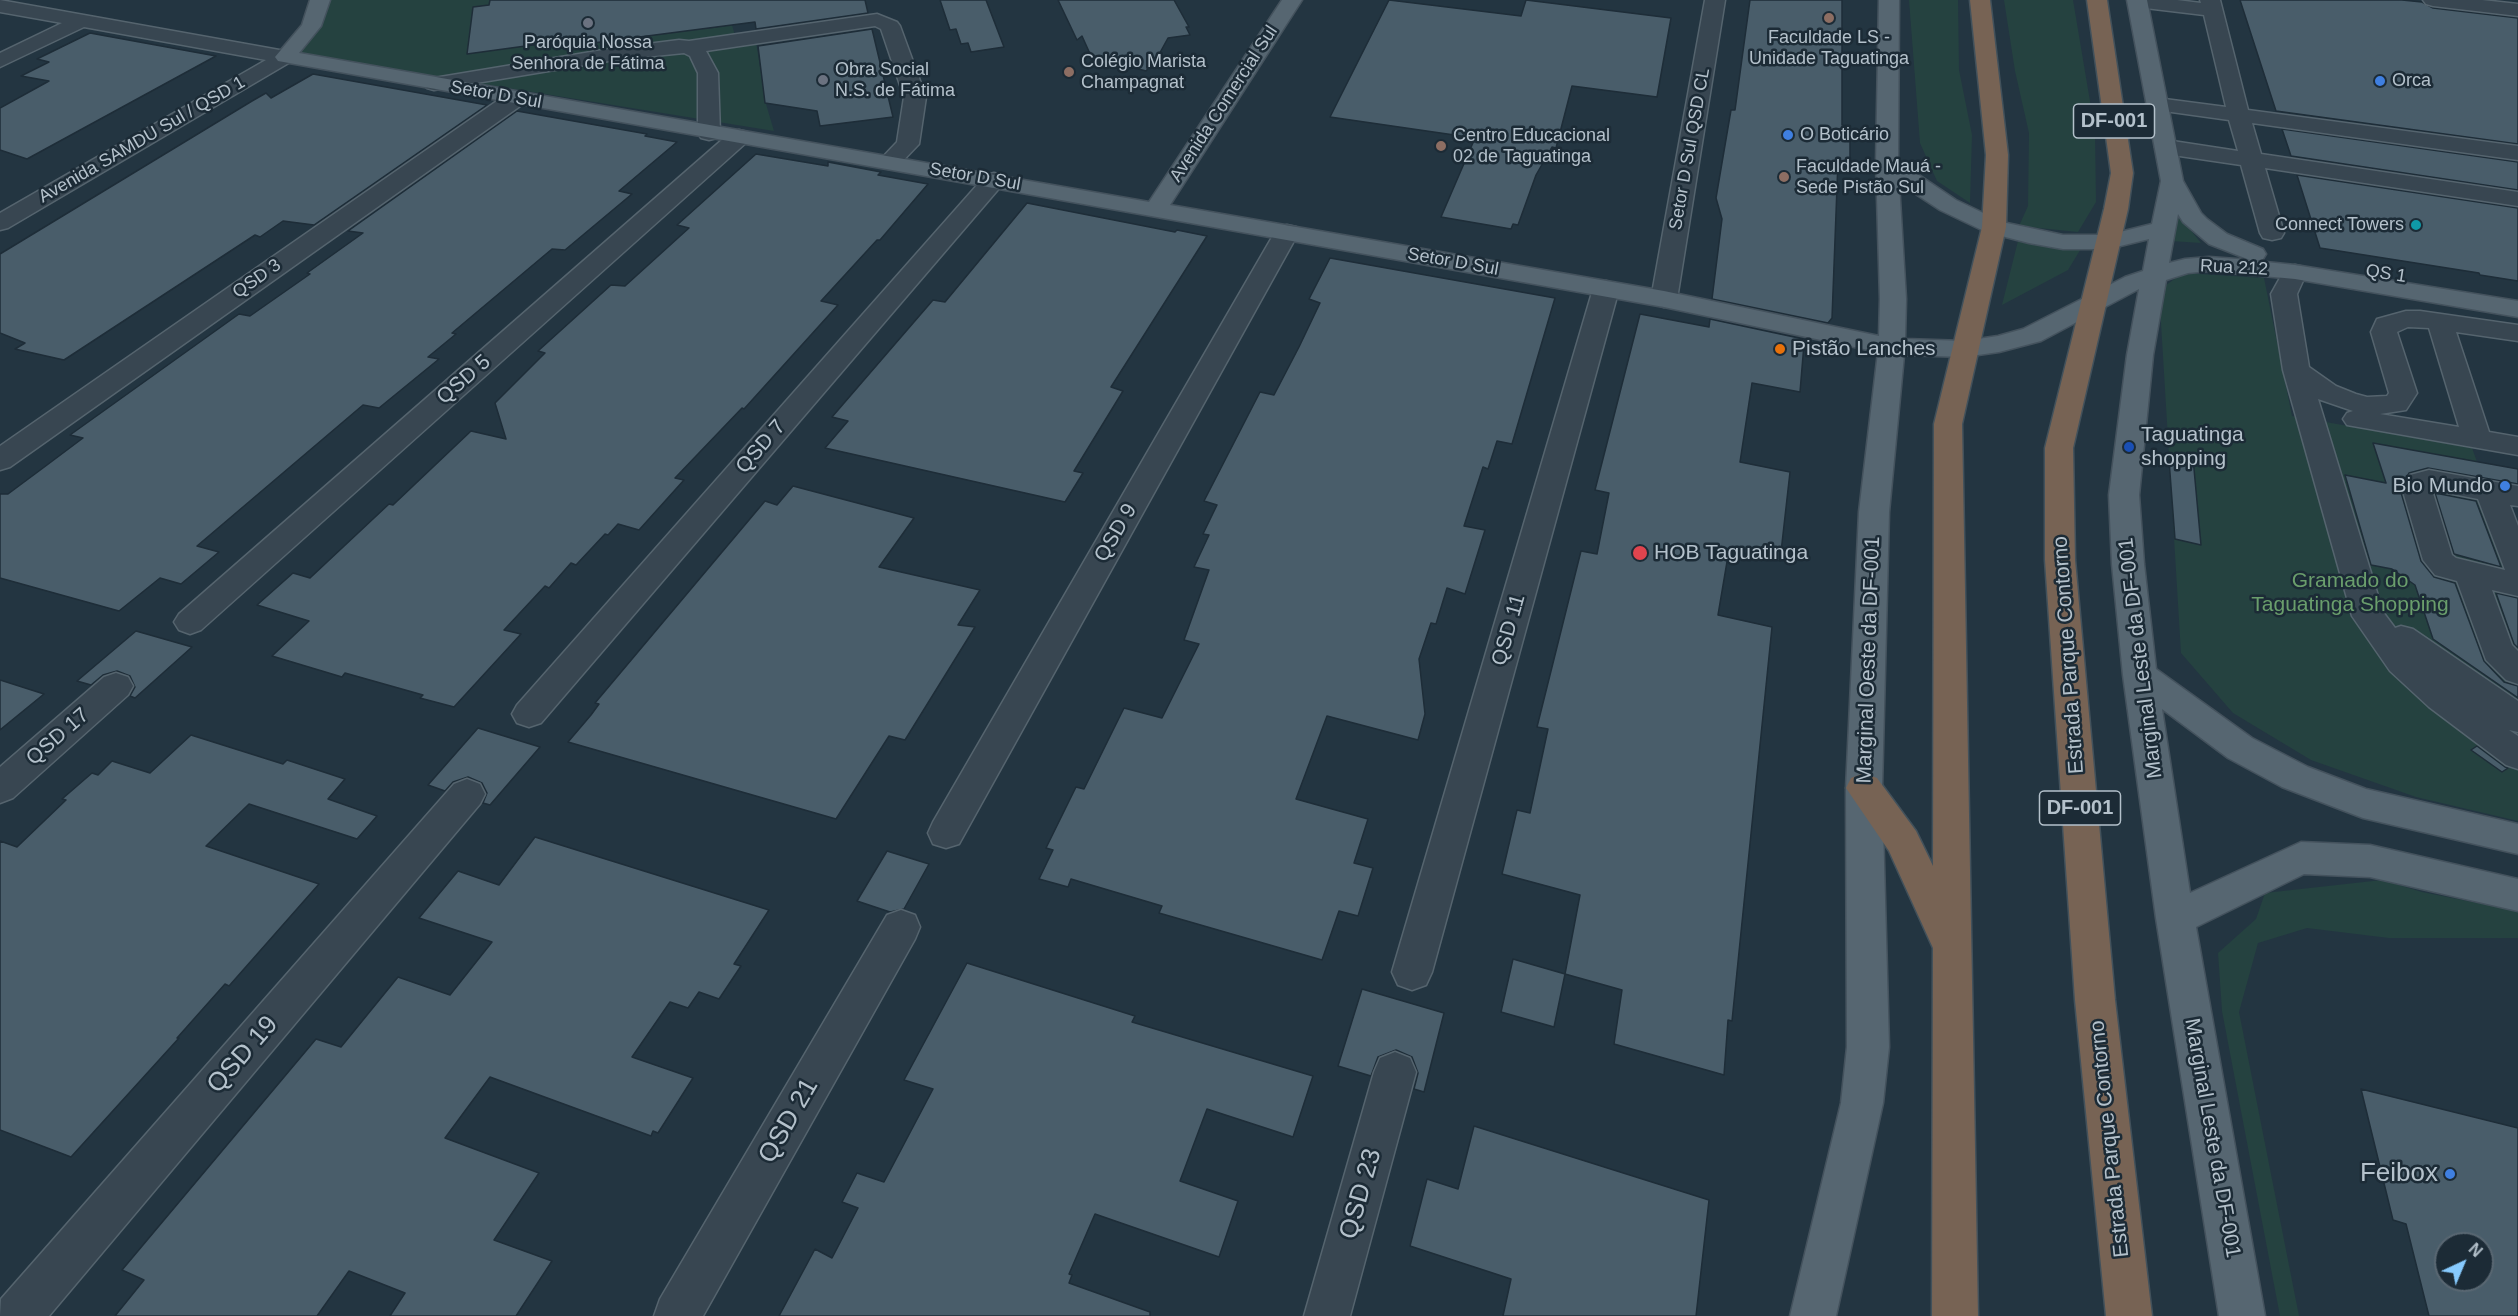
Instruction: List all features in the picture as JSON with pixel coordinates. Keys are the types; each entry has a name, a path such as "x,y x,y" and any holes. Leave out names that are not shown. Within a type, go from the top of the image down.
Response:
{"highway":[{"path":"1955,1316 1954,950 1948,424 1994,228 1997,155 1980,0"},
{"name":"Estrada Parque Contorno","path":"2097,0 2122,172 2116,210 2059,448 2060,560 2095,1000 2129,1316"},
{"path":"1864,788 1903,842 1954,950"}],"main road":[{"path":"285,57 311,26 320,0"},
{"name":"Avenida Comercial Sul","path":"1156,208 1292,0"},
{"name":"Marginal Oeste da DF-001","path":"1813,1316 1862,1103 1868,1047 1864,788 1874,512 1892,337 1887,164 1889,0"},
{"name":"Marginal Leste da DF-001","path":"2137,0 2172,181 2140,355 2124,495 2128,564 2140,675 2175,918 2242,1316"},
{"name":"Setor D Sul","path":"285,57 709,133 994,180 1606,289 1892,337"},
{"path":"1887,164 1948,205 1994,228 2063,242 2108,242 2164,228"},
{"path":"2172,181 2191,216 2199,224 2218,239 2254,254"},
{"name":"Rua 212","path":"1892,337 1966,340 2000,345 2032,335 2095,290 2116,290 2156,267 2206,253 2254,254"},
{"name":"QS 1","path":"2254,254 2518,294"},
{"name":"Rua 212","path":"2156,267 2209,264 2295,272 2514,324"},
{"path":"2140,675 2240,748 2295,777 2363,803 2518,839"},
{"path":"2175,918 2301,858 2370,861 2518,895"}],"street":[{"name":"Setor D Sul QSD CL","path":"1664,299 1715,0"},
{"path":"2137,0 2211,5 2238,113 2272,233"},
{"path":"2433,0 2518,10"},
{"path":"0,6 285,57"},
{"path":"434,84 615,54 679,46 689,47 877,20 890,26 915,98 908,144 889,162"},
{"path":"0,60 81,21"},
{"path":"689,47 698,53 708,74 709,133"},
{"name":"Avenida SAMDU Sul / QSD 1","path":"0,223 285,57"},
{"name":"QSD 3","path":"0,460 514,99"},
{"path":"2157,104 2238,113 2518,153"},
{"name":"QSD 5","path":"190,622 739,137"},
{"path":"2166,147 2518,199"},
{"name":"QSD 7","path":"529,714 994,180"},
{"name":"QSD 9","path":"946,833 1287,232"},
{"path":"2295,272 2284,294 2296,370 2368,616 2402,662 2433,691 2518,755"},
{"name":"QSD 11","path":"1412,972 1606,289"},
{"path":"2296,370 2326,392 2347,401 2367,406 2396,404 2403,393 2384,332 2386,326 2406,319 2514,324 2518,357"},
{"path":"2440,321 2478,440"},
{"path":"2307,411 2518,447"},
{"path":"2518,566 2504,494 2429,480 2420,482 2417,488 2438,560 2446,567 2471,575 2518,585"},
{"path":"2471,575 2504,632 2498,651 2518,671"},
{"path":"2368,616 2518,719"},
{"name":"QSD 17","path":"0,788 116,686"},
{"name":"QSD 19","path":"18,1316 467,794"},
{"name":"QSD 21","path":"677,1316 901,927"},
{"name":"QSD 23","path":"1327,1316 1395,1072"}],"green space":[{"path":"330,0 703,0 706,29 732,25 737,43 756,42 766,104 774,131 297,54 320,26"},
{"path":"1909,0 1958,0 1959,70 1972,135 1970,203 1937,181 1920,143"},
{"path":"2004,0 2073,0 2095,131 2096,202 2078,232 2019,226 2028,206 2029,133 2015,71"},
{"path":"2176,212 2201,243 2171,241"},
{"path":"2019,237 2082,247 2068,270 2002,305"},
{"name":"Gramado do Taguatinga Shopping","path":"2183,273 2264,278 2292,416 2472,448 2518,574 2518,821 2416,797 2311,760 2233,713 2181,653 2159,290"},
{"path":"2382,880 2422,892 2518,911 2518,938 2389,938 2307,928 2258,943 2239,1012 2299,1316 2280,1316 2222,1011 2218,953 2256,919 2265,893"}],"building":[{"name":"Paróquia Nossa Senhora de Fátima","path":"490,0 865,0 868,13 756,29 755,22 578,45 577,39 467,54 473,7 489,5"},
{"path":"940,0 986,0 1004,47 971,52 968,43 961,44 956,29 950,30"},
{"path":"1058,0 1174,0 1189,27 1186,27 1190,35 1168,38 1157,58 1146,71 1091,56 1082,36 1077,40"},
{"path":"1389,0 1521,16 1526,0 1671,18 1657,97 1572,86 1556,148 1552,147 1536,175 1518,225 1513,224 1511,229 1441,217 1475,138 1330,117"},
{"path":"1750,0 1842,0 1842,125 1850,126 1850,163 1838,161 1832,318 1828,323 1712,299 1722,219 1716,198 1731,110 1735,110"},
{"path":"2240,0 2402,0 2422,2 2433,8 2518,18 2518,144 2276,111"},
{"name":"Obra Social N.S. de Fátima","path":"872,29 893,117 820,126 817,111 765,103 758,46"},
{"path":"90,33 216,56 27,159 0,150 0,108 49,81 21,76 49,62 37,59"},
{"path":"313,74 487,105 314,225 283,221 260,237 255,235 64,360 15,349 25,343 0,333 0,254 252,101 266,93 271,98"},
{"path":"517,111 647,134 645,136 677,142 619,191 632,194 565,250 552,249 452,333 456,334 428,357 439,359 379,408 363,405 197,546 219,552 181,584 160,578 119,611 0,578 0,494 8,494 83,438 70,435 239,314 250,316 310,274 307,273 363,233 348,231"},
{"path":"2282,129 2518,162 2518,190 2291,156"},
{"path":"756,154 828,166 828,162 881,172 878,175 928,184 880,240 877,240 821,301 838,305 744,409 742,408 675,478 684,480 639,530 618,524 608,535 605,534 576,565 571,563 549,588 545,586 504,630 521,634 454,707 420,698 423,695 345,673 342,677 272,656 309,621 257,605 293,573 310,578 389,504 393,505 471,431 506,439 495,403 545,353 538,351 611,285 625,286 689,228 677,225"},
{"name":"Connect Towers","path":"2297,175 2518,208 2518,281 2320,248"},
{"path":"1027,203 1175,232 1177,230 1207,236 1111,387 1123,391 1074,471 1083,473 1065,502 825,448 848,421 832,417 933,300 945,302"},
{"path":"1330,258 1555,298 1512,444 1497,441 1488,469 1483,467 1464,526 1485,530 1465,594 1447,588 1436,624 1431,623 1419,659 1425,714 1418,740 1327,716 1296,799 1368,819 1354,863 1373,868 1358,916 1339,911 1322,960 1159,913 1162,906 1071,879 1068,887 1039,879 1053,850 1046,848 1076,787 1084,789 1124,708 1162,718 1199,644 1184,640 1209,570 1194,567 1209,535 1203,534 1217,505 1204,501 1260,392 1274,395 1299,347 1320,303 1309,299"},
{"path":"1640,314 1709,327 1710,319 1808,340 1804,344 1800,392 1752,383 1740,462 1790,472 1780,561 1729,550 1718,615 1772,627 1732,1021 1728,1020 1724,1075 1614,1044 1622,990 1565,974 1580,895 1502,874 1517,810 1530,813 1548,729 1537,727 1581,551 1597,554 1609,493 1595,490"},
{"path":"2373,443 2518,469 2518,484 2428,468 2409,473 2400,489 2421,561 2434,577 2455,583 2484,661 2504,682 2518,686 2518,698 2433,639 2415,585 2392,569 2371,565 2345,475 2386,483"},
{"path":"2193,458 2201,545 2175,539 2169,460"},
{"path":"793,486 914,518 879,567 980,590 958,625 975,627 905,740 889,736 836,819 568,742 599,704 595,703 765,501 777,505"},
{"path":"2435,493 2476,501 2501,567 2454,554"},
{"path":"2496,593 2518,598 2518,648 2514,644"},
{"path":"136,631 192,647 135,698 130,696 135,687 130,676 117,671 103,675 91,685 77,681"},
{"path":"0,680 44,694 0,730"},
{"path":"478,728 540,747 490,805 483,803 487,793 482,783 468,777 453,782 445,791 428,785"},
{"path":"191,735 283,764 287,760 345,779 328,799 377,816 357,839 249,804 206,846 319,884 229,986 225,984 71,1157 0,1130 0,841 17,847 66,800 62,799 92,773 98,775 112,761 150,773"},
{"path":"2477,746 2508,768 2502,772 2471,750"},
{"path":"535,837 769,910 734,964 741,966 719,999 699,992 688,1008 670,1002 632,1057 693,1078 658,1133 653,1131 651,1136 490,1077 445,1138 539,1173 494,1240 552,1261 516,1316 390,1316 405,1293 349,1271 317,1316 115,1316 144,1280 122,1270 316,1039 341,1047 398,977 450,995 492,942 419,918 458,871 499,885"},
{"path":"887,851 929,864 904,909 890,912 857,901"},
{"path":"1513,959 1565,974 1554,1027 1501,1012"},
{"path":"967,963 1135,1016 1132,1022 1313,1076 1293,1137 1207,1109 1180,1181 1238,1201 1219,1257 1095,1214 1069,1274 1072,1275 1069,1283 1150,1312 1150,1316 779,1316 815,1249 832,1258 858,1208 842,1202 857,1173 884,1182 933,1089 904,1080"},
{"path":"1362,989 1444,1013 1424,1092 1414,1089 1418,1073 1412,1057 1396,1050 1378,1057 1371,1076 1338,1066"},
{"name":"Feibox","path":"2361,1089 2518,1128 2518,1316 2429,1316 2406,1224 2393,1220"},
{"path":"1474,1126 1709,1200 1696,1316 1503,1316 1511,1279 1410,1246 1427,1179 1458,1189"}],"place":[{"name":"Faculdade LS - Unidade Taguatinga","path":"1829,18"},
{"name":"Paróquia Nossa Senhora de Fátima","path":"588,23"},
{"name":"Colégio Marista Champagnat","path":"1069,72"},
{"name":"Obra Social N.S. de Fátima","path":"823,80"},
{"name":"Orca","path":"2380,81"},
{"name":"O Boticário","path":"1788,135"},
{"name":"Centro Educacional 02 de Taguatinga","path":"1441,146"},
{"name":"Faculdade Mauá - Sede Pistão Sul","path":"1784,177"},
{"name":"Connect Towers","path":"2416,225"},
{"name":"Pistão Lanches","path":"1780,349"},
{"name":"Taguatinga shopping","path":"2129,447"},
{"name":"Bio Mundo","path":"2505,486"},
{"name":"HOB Taguatinga","path":"1640,553"},
{"name":"Feibox","path":"2450,1174"}]}
